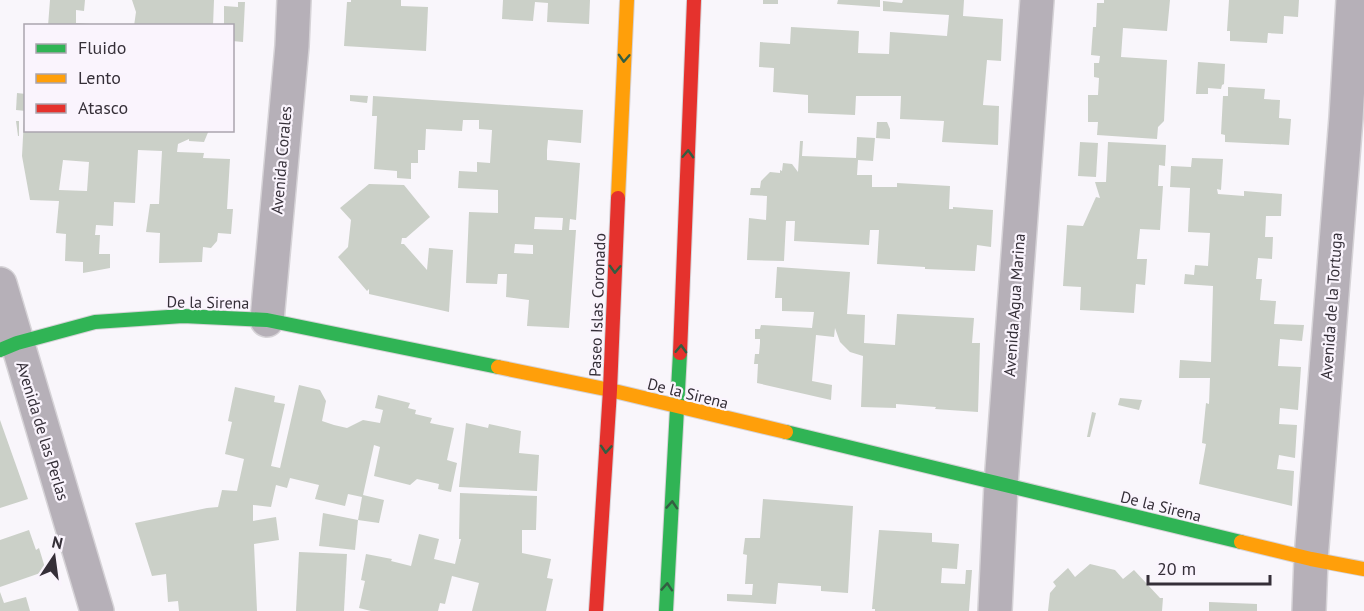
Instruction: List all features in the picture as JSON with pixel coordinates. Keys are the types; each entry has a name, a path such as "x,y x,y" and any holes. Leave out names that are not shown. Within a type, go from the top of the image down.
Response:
{"street":[{"name":"Avenida Corales","path":"267,320 292,46 294,0"},
{"name":"Paseo Islas Coronado","path":"596,611 610,390 627,0"},
{"path":"666,611 678,408 694,0"},
{"name":"Avenida Agua Marina","path":"995,611 1001,484 1037,0"},
{"name":"Avenida de la Tortuga","path":"1309,611 1353,0"},
{"name":"Avenida de las Perlas","path":"0,285 9,347 97,611"},
{"name":"De la Sirena","path":"9,347 95,322 183,316 267,320 610,390 1311,559 1364,569"}],"building":[{"path":"50,0 85,0 84,11 76,10 76,23 91,24 48,24"},
{"path":"132,0 214,0 213,24 134,24 136,12"},
{"path":"351,0 401,0 401,6 428,7 426,51 344,46 347,2"},
{"path":"503,0 590,0 589,24 547,22 548,3 535,2 533,21 502,19"},
{"path":"763,0 778,0 778,4 763,4"},
{"path":"838,0 880,0 880,7 837,4"},
{"path":"903,0 964,0 963,16 1003,19 1001,61 987,60 983,105 999,106 998,145 942,142 944,121 900,119 901,96 856,96 855,115 808,113 808,95 773,92 774,68 759,67 760,42 790,44 791,27 859,31 858,53 889,54 890,32 947,36 949,15 883,11 883,1 902,3"},
{"path":"1104,0 1170,0 1167,31 1123,28 1121,57 1167,60 1164,121 1158,127 1157,139 1097,135 1098,122 1088,122 1088,95 1098,95 1099,78 1094,77 1094,63 1099,63 1100,56 1091,55 1093,27 1096,27 1097,3 1104,3"},
{"path":"1229,0 1299,0 1298,17 1284,16 1283,34 1268,33 1267,43 1230,41 1230,31 1227,31"},
{"path":"238,2 245,2 243,42 234,41 234,24 224,24 224,6 238,7"},
{"path":"1198,62 1225,64 1224,84 1221,89 1208,88 1208,94 1196,94"},
{"path":"1228,87 1265,89 1264,99 1280,100 1279,118 1291,119 1289,145 1225,142 1225,135 1221,134 1223,96 1228,96"},
{"path":"17,93 24,94 24,111 16,110"},
{"path":"350,95 368,96 367,103 350,101"},
{"path":"373,96 583,110 581,143 548,140 547,150 547,160 580,163 576,220 570,219 569,230 576,230 569,328 527,326 529,300 506,297 507,274 498,274 497,284 466,283 469,212 498,213 498,190 458,188 459,171 477,172 477,162 490,163 492,130 479,129 479,120 463,120 462,131 426,129 425,150 418,150 418,163 411,163 411,179 397,178 397,171 374,169 377,116 372,116","holes":["535,217 563,218 562,230 534,229","515,244 533,245 533,254 514,253"]},
{"path":"24,118 24,132 208,132 204,142 189,141 189,139 178,144 177,152 204,153 203,158 230,159 227,209 233,209 231,234 218,233 217,241 211,248 203,247 202,262 159,263 160,233 146,232 150,204 159,204 162,151 138,150 135,203 114,202 113,226 96,225 95,235 100,235 99,254 110,254 110,268 83,273 83,262 65,261 66,234 56,233 59,201 30,200 22,156","holes":["63,160 89,162 87,191 59,190"]},
{"path":"16,121 19,121 19,136 18,136"},
{"path":"877,122 887,122 890,139 876,138"},
{"path":"857,137 875,138 873,161 858,160 857,175 872,175 872,187 897,187 897,183 950,186 949,209 953,207 993,210 991,247 977,245 975,271 877,264 879,230 870,230 869,245 794,241 795,221 786,221 784,261 747,260 749,218 766,220 767,196 750,195 751,188 760,188 761,181 770,172 780,173 783,163 792,164 798,172 800,141 803,141 802,156 856,158"},
{"path":"1080,142 1098,143 1096,177 1078,176"},
{"path":"1108,142 1166,145 1165,166 1159,165 1158,186 1163,186 1160,230 1140,229 1137,259 1147,259 1145,285 1136,284 1134,313 1080,310 1081,287 1063,286 1067,225 1083,226 1096,197 1100,198 1095,182 1106,182"},
{"path":"1192,158 1223,159 1221,190 1217,189 1218,194 1244,196 1244,191 1282,194 1281,216 1266,216 1265,237 1273,237 1272,259 1258,258 1256,279 1262,279 1260,300 1276,301 1274,324 1304,325 1302,341 1280,339 1278,366 1301,367 1298,410 1280,408 1279,424 1297,425 1295,458 1279,455 1277,469 1294,471 1292,506 1199,484 1206,444 1202,443 1206,403 1209,404 1210,378 1179,378 1180,360 1211,362 1213,286 1184,284 1185,274 1194,275 1195,265 1208,266 1210,233 1188,232 1190,188 1170,187 1171,166 1191,167"},
{"path":"369,184 404,185 430,217 406,238 402,238 401,244 404,244 427,270 429,248 453,250 449,312 369,294 369,289 367,291 338,257 348,247 351,220 340,208"},
{"path":"777,267 850,272 847,314 865,315 864,343 895,345 897,314 974,318 972,343 980,343 978,412 896,404 896,408 861,407 863,356 850,352 840,342 835,328 834,337 816,335 812,381 832,385 831,400 757,383 758,364 754,364 755,354 759,354 760,339 755,339 755,329 760,329 761,325 812,328 814,312 782,311 782,298 775,298"},
{"path":"299,385 320,390 326,401 322,421 334,425 347,428 363,420 380,423 383,410 375,408 378,395 410,403 408,408 416,410 415,414 432,418 430,423 454,428 447,460 457,463 451,492 438,489 439,484 417,479 410,485 374,476 380,447 374,445 363,495 384,500 379,523 358,520 362,497 348,494 345,506 315,499 319,485 290,478 287,488 276,485 271,507 253,505 253,521 276,517 279,540 254,544 257,611 179,611 178,601 168,602 166,574 152,576 135,523 218,507 222,490 237,491 244,459 225,454 232,422 228,421 235,387 275,396 274,402 285,404 271,466 280,468"},
{"path":"1120,398 1142,400 1139,410 1118,405"},
{"path":"1092,412 1096,413 1090,437 1087,437"},
{"path":"0,420 28,499 0,508"},
{"path":"466,423 488,428 489,424 521,431 519,453 539,455 537,491 459,487"},
{"path":"460,493 537,496 536,530 522,530 522,553 551,559 547,578 553,579 546,611 472,611 479,583 452,576 445,604 440,603 438,611 371,611 359,608 365,581 361,580 366,554 392,559 391,561 411,566 419,534 439,539 434,559 455,564 461,539 459,539"},
{"path":"763,499 853,506 848,593 821,591 821,586 778,583 776,604 727,601 727,594 752,595 753,584 745,584 747,555 743,554 745,538 760,538"},
{"path":"323,513 358,520 355,550 319,546"},
{"path":"29,530 36,550 39,548 46,571 0,587 0,540"},
{"path":"879,530 932,533 932,542 959,544 957,569 942,568 941,583 965,584 966,570 972,570 969,611 875,611 872,609"},
{"path":"299,552 347,554 344,611 296,611"},
{"path":"1090,564 1115,570 1123,579 1134,570 1160,598 1163,598 1162,611 1048,611 1050,593 1056,586 1053,582 1068,568 1075,577"},
{"path":"0,592 4,603 26,597 30,611 0,611"},
{"path":"1209,602 1257,604 1257,611 1209,611"}],"traffic: fast":[{"path":"0,350 17,343 95,322 183,316 267,320 498,367"},
{"path":"666,611 680,353"},
{"path":"786,432 1241,542"}],"traffic: slow":[{"path":"618,198 627,0"},
{"path":"498,367 610,390 786,432"},
{"path":"1241,542 1364,569"}],"traffic: jam":[{"path":"680,353 694,0"},
{"path":"596,611 610,390 618,198"}]}
